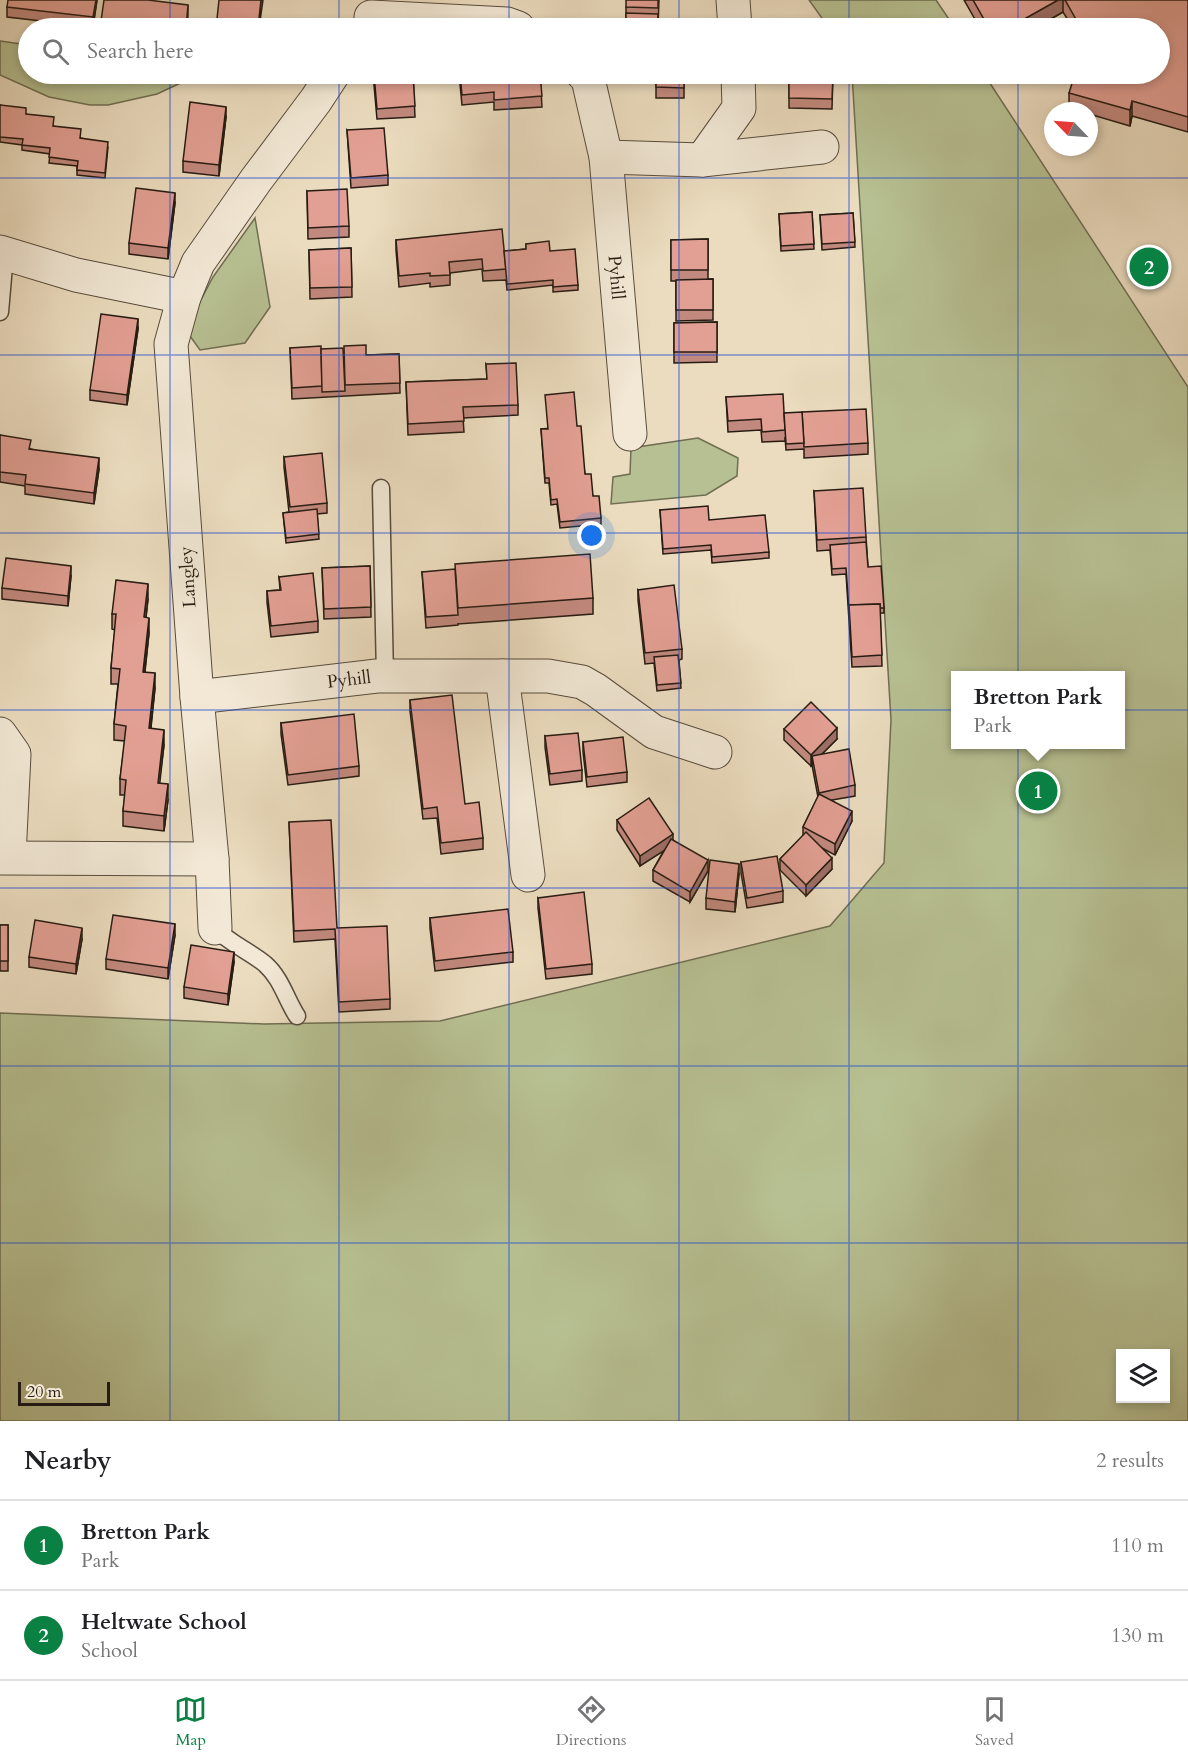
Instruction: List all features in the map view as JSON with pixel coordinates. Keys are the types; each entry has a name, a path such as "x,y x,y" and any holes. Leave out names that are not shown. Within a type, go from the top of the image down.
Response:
{"street":[{"path":"733,0 734,18"},
{"path":"367,15 414,18"},
{"name":"Langley","path":"215,928 212,859 197,697 171,344 183,297 198,263 326,84"},
{"name":"Pyhill","path":"589,84 606,157 630,434"},
{"path":"702,160 739,108 738,84"},
{"path":"606,157 702,160 822,147"},
{"path":"2,253 76,275 183,297"},
{"name":"Pyhill","path":"197,697 377,676 548,676 582,682 654,732 715,752"},
{"path":"502,676 528,875"},
{"path":"0,734 14,754 5,857 212,859"}],"lane":[{"path":"0,312 2,253"},
{"path":"381,488 385,677"},
{"path":"215,928 223,936 265,964 278,978 288,1003 297,1016"}],"green space":[{"path":"809,0 936,0 948,18 822,18"},
{"path":"0,41 18,44 18,83 0,75"},
{"path":"20,84 178,84 157,94 108,105 90,105 49,97"},
{"path":"853,84 991,84 1188,387 1188,1421 0,1421 0,1013 264,1024 440,1021 830,926 884,863 891,720"},
{"path":"255,218 270,307 245,343 200,350 190,336 195,311 213,277"},
{"path":"698,438 738,458 737,476 706,495 611,504 613,477 630,474 631,448"}],"building":[{"path":"8,0 96,0 93,17 7,7"},
{"path":"104,0 148,0 188,5 187,18 101,18"},
{"path":"219,0 261,0 259,18 217,18"},
{"path":"626,0 658,0 658,8 626,7"},
{"path":"973,0 1058,0 1026,18 983,18"},
{"path":"1065,0 1188,0 1188,117 1132,101 1130,110 1069,93 1072,84 1170,84 1170,18 1075,18"},
{"path":"626,13 658,14 658,18 626,18"},
{"path":"375,84 414,84 415,106 377,109"},
{"path":"461,84 541,84 542,96 494,100 494,92 462,95"},
{"path":"656,84 684,84 684,88 656,87"},
{"path":"789,84 833,84 832,99 789,98"},
{"path":"190,102 226,107 219,165 183,161"},
{"path":"0,105 26,108 26,114 54,117 53,126 81,129 80,138 108,142 105,173 77,170 78,161 49,157 50,148 22,145 23,139 0,137"},
{"path":"384,128 388,175 351,178 347,130"},
{"path":"136,188 175,193 168,248 129,243"},
{"path":"347,189 349,226 308,228 307,191"},
{"path":"812,212 814,244 781,246 779,214"},
{"path":"853,213 855,242 822,244 820,215"},
{"path":"502,229 506,269 483,271 482,259 449,262 450,275 430,276 430,273 399,276 396,240"},
{"path":"708,239 708,270 671,270 671,240"},
{"path":"549,241 550,251 575,249 578,285 553,287 553,280 507,284 504,251 526,249 526,244"},
{"path":"351,248 352,287 310,288 309,250"},
{"path":"713,279 713,310 676,310 676,280"},
{"path":"101,314 138,319 127,395 90,390"},
{"path":"717,322 717,352 674,352 674,323"},
{"path":"366,345 366,355 399,354 400,383 345,385 344,346"},
{"path":"321,346 322,386 292,388 290,348"},
{"path":"343,348 345,391 322,392 321,349"},
{"path":"516,363 518,405 463,407 464,421 408,424 406,382 487,379 486,364"},
{"path":"574,392 577,426 581,426 585,474 591,474 593,496 599,496 601,518 560,522 557,499 551,500 549,478 545,478 541,429 548,429 545,395"},
{"path":"783,394 785,430 762,432 761,419 728,421 726,397"},
{"path":"866,409 868,443 804,447 802,412"},
{"path":"802,412 804,443 786,444 784,413"},
{"path":"0,435 31,440 29,449 99,458 94,493 25,484 26,475 0,472"},
{"path":"322,453 327,503 290,507 284,457"},
{"path":"863,488 866,537 817,540 814,491"},
{"path":"708,506 709,520 765,515 769,552 712,557 711,545 663,549 660,510"},
{"path":"317,509 319,534 286,538 283,513"},
{"path":"866,542 868,567 881,566 884,608 880,608 880,604 849,605 849,610 846,568 832,569 830,545"},
{"path":"590,554 593,598 458,608 455,564"},
{"path":"6,558 71,566 68,596 2,588"},
{"path":"370,566 371,607 324,609 322,568"},
{"path":"455,569 458,615 426,617 422,572"},
{"path":"313,573 318,621 271,626 267,591 281,590 279,577"},
{"path":"116,580 148,584 144,617 149,618 143,672 155,673 149,728 164,730 158,783 168,784 164,816 123,811 126,780 120,779 126,726 114,724 120,669 111,668 116,614 112,614"},
{"path":"674,585 682,649 645,653 638,590"},
{"path":"880,604 882,655 852,657 849,605"},
{"path":"678,655 681,683 657,685 654,657"},
{"path":"452,695 465,804 479,802 483,838 441,843 437,807 423,809 410,700"},
{"path":"811,702 837,728 811,755 784,729"},
{"path":"354,714 359,766 288,775 281,723"},
{"path":"578,733 582,770 550,774 545,736"},
{"path":"623,737 627,772 587,777 583,742"},
{"path":"849,749 855,785 819,793 812,756"},
{"path":"819,794 852,811 835,844 803,827"},
{"path":"649,798 673,834 640,856 617,820"},
{"path":"331,820 337,928 387,926 390,999 339,1002 335,929 294,931 289,822"},
{"path":"806,832 832,858 806,885 780,859"},
{"path":"671,839 708,860 690,892 653,870"},
{"path":"777,856 783,891 747,898 741,862"},
{"path":"710,860 739,864 735,902 706,898"},
{"path":"584,892 592,964 546,969 538,898"},
{"path":"508,909 513,952 435,961 430,918"},
{"path":"113,915 175,924 168,968 106,959"},
{"path":"35,920 82,928 76,964 29,957"},
{"path":"0,925 8,925 8,961 0,961"},
{"path":"191,945 234,952 228,994 184,987"}],"place":[{"name":"Heltwate School","path":"1149,267"},
{"name":"Bretton Park","path":"1038,791"}]}
